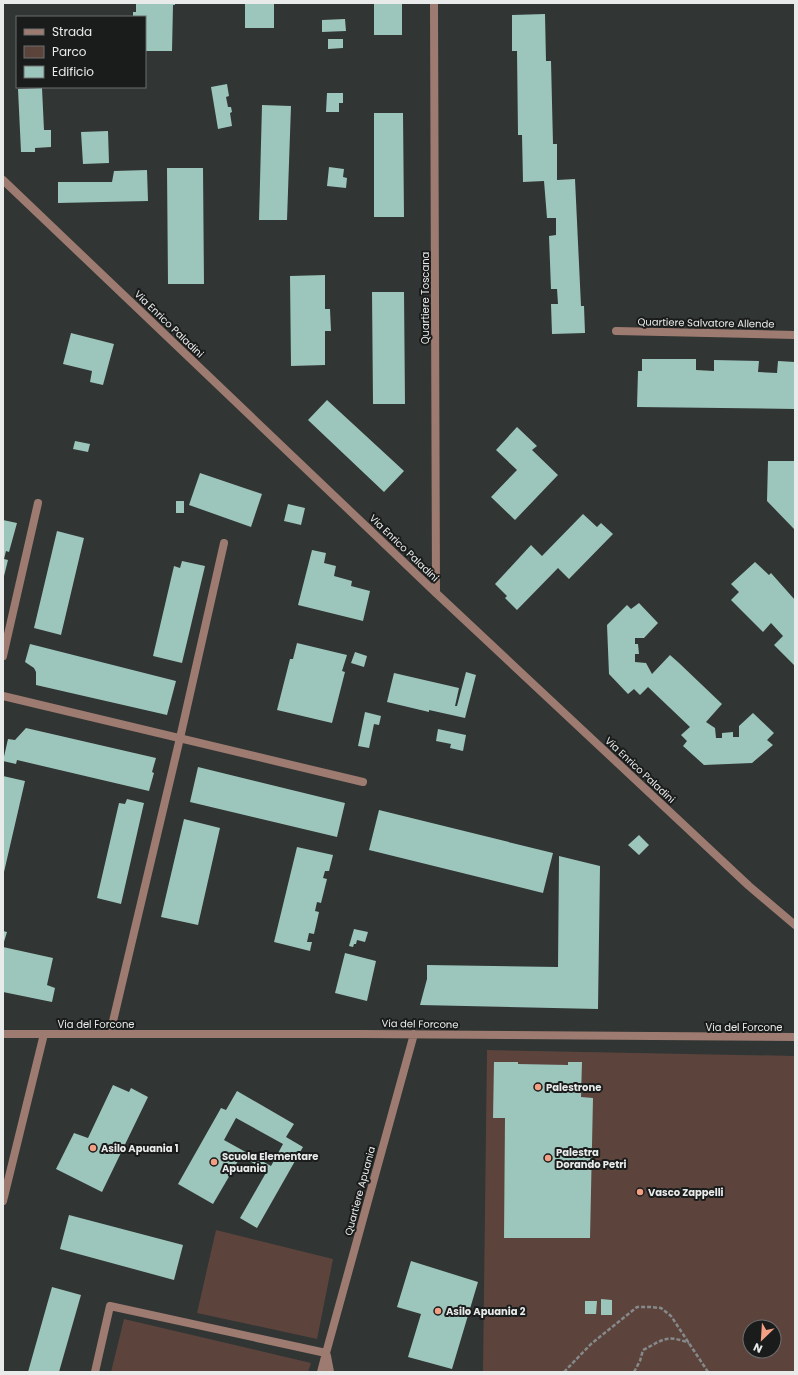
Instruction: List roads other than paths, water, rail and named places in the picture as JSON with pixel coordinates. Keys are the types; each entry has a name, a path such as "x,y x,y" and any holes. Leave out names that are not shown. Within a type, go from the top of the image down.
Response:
{"street":[{"name":"Quartiere Toscana","path":"434,3 436,593"},
{"name":"Via Enrico Paladini","path":"3,180 436,593 749,886 795,925"},
{"name":"Quartiere Salvatore Allende","path":"616,331 795,335"},
{"path":"3,656 38,503"},
{"path":"110,1034 180,738 224,543"},
{"path":"3,696 362,782"},
{"name":"Via del Forcone","path":"3,1034 414,1034 795,1037"},
{"name":"Via del Forcone","path":"3,1201 44,1034"},
{"name":"Quartiere Apuania","path":"330,1372 326,1353 414,1034"},
{"path":"95,1372 110,1306 326,1353 321,1372"}],"place":[{"name":"Palestrone","path":"538,1087"},
{"name":"Asilo Apuania 1","path":"93,1148"},
{"name":"Palestra Dorando Petri","path":"548,1158"},
{"name":"Scuola Elementare Apuania","path":"214,1162"},
{"name":"Vasco Zappelli","path":"640,1192"},
{"name":"Asilo Apuania 2","path":"438,1311"}]}
